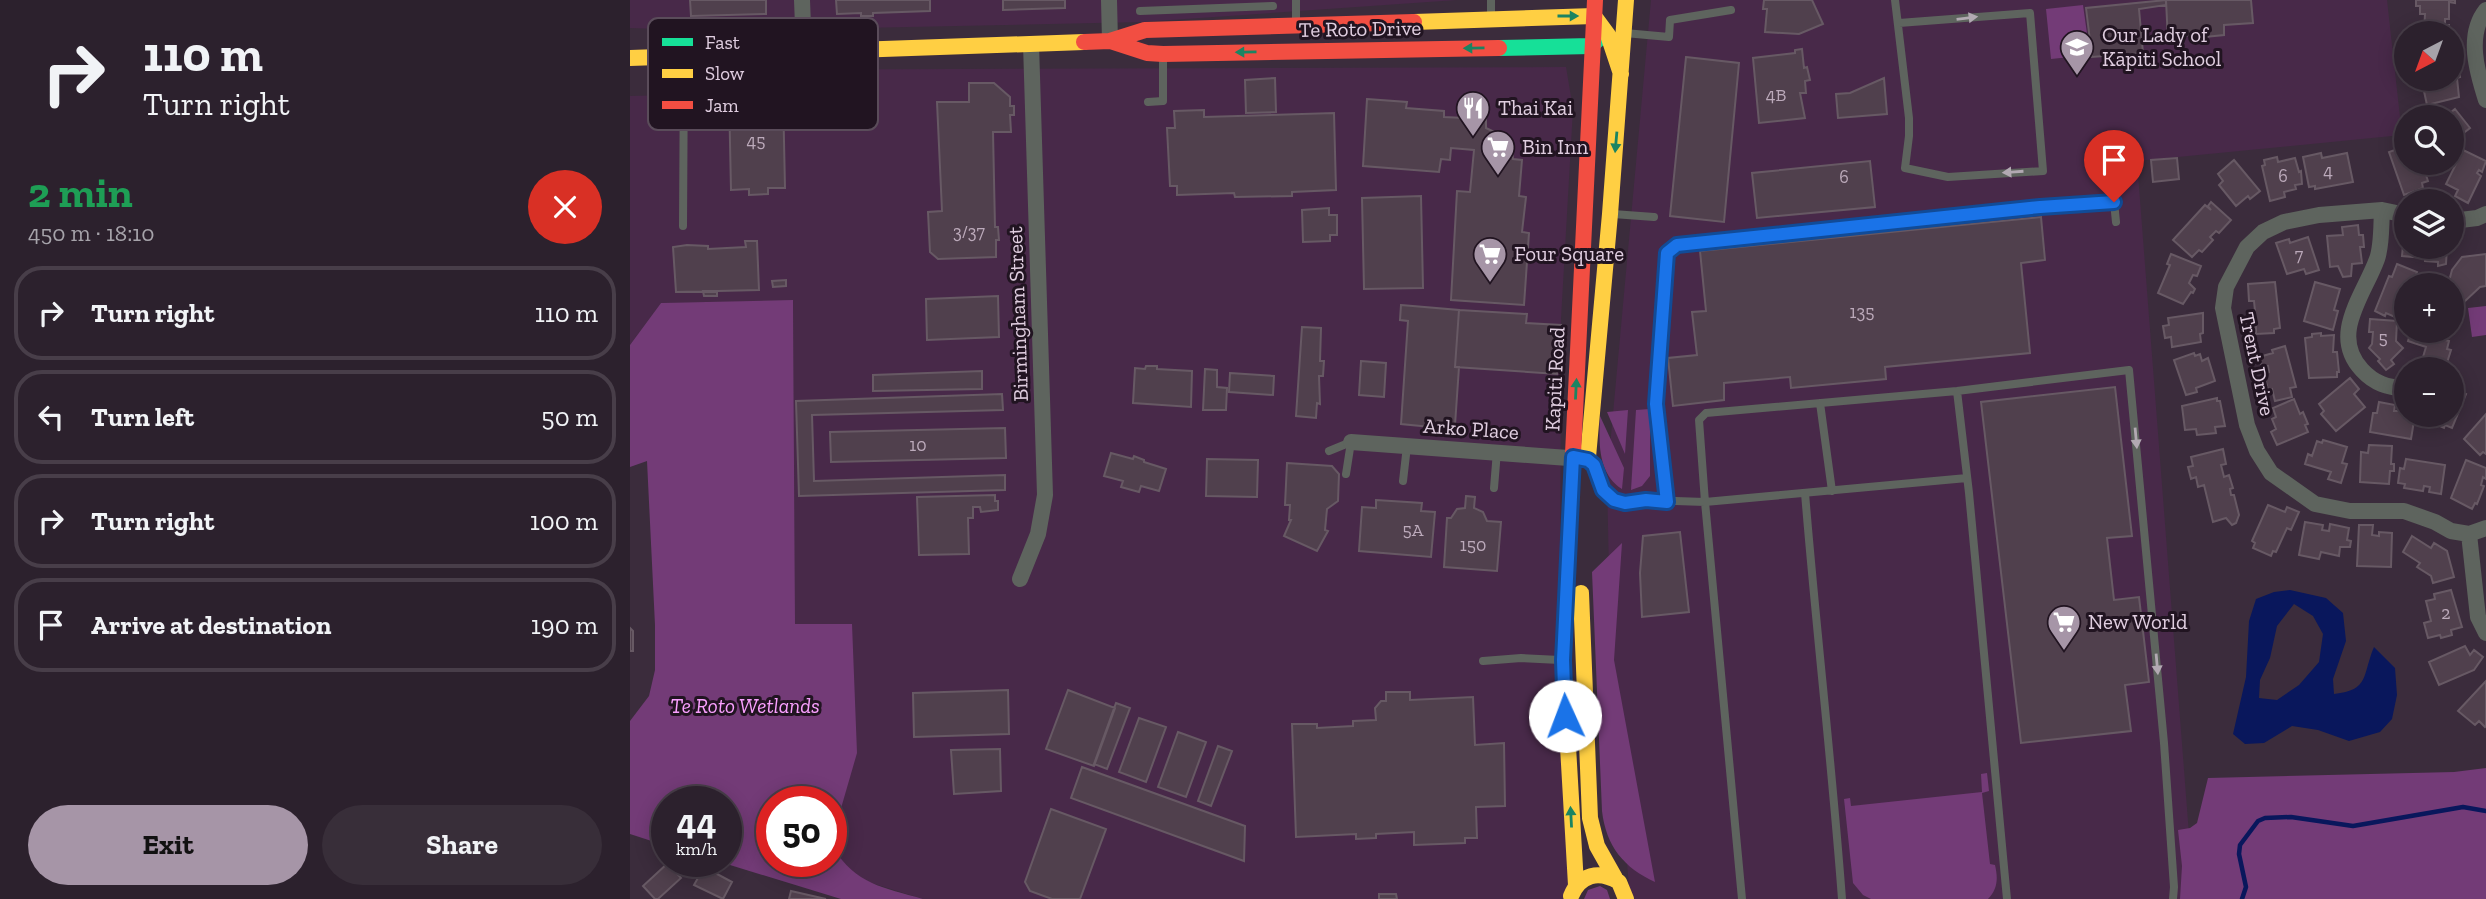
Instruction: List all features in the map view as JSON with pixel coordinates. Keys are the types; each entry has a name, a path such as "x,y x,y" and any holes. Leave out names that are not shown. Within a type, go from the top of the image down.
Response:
{"main road":[{"path":"1591,46 1606,31 1625,0"},
{"name":"Kapiti Road","path":"1573,892 1563,660 1580,458 1610,214 1622,74 1625,0"},
{"name":"Te Roto Drive","path":"878,49 1110,41 1145,30 1491,19 1594,8"},
{"path":"1594,8 1622,74"},
{"name":"Kapiti Road","path":"1594,8 1580,458 1581,630 1590,818 1597,846 1622,886 1626,899"},
{"path":"1512,47 1523,41 1538,16"},
{"path":"1329,24 1330,51"},
{"name":"Te Roto Drive","path":"1110,41 1147,53 1163,54 1591,46"},
{"name":"Te Roto Drive","path":"630,58 648,57"},
{"path":"1563,660 1581,630"},
{"path":"1573,892 1580,880 1594,874 1615,878"}],"street":[{"path":"802,0 803,18"},
{"path":"1109,0 1110,41"},
{"path":"2482,7 2474,41 2486,100"},
{"name":"Birmingham Street","path":"1020,579 1038,534 1045,495 1031,44"},
{"path":"2382,210 2378,258 2355,303 2347,344 2354,362 2369,378 2394,388"},
{"name":"Trent Drive","path":"2394,212 2382,210 2319,215 2284,222 2263,232 2247,247 2226,288 2223,308 2247,425 2257,451 2271,473 2315,504 2350,511 2404,511 2451,531 2469,534"},
{"path":"2464,220 2477,219 2486,214"},
{"name":"Arko Place","path":"1351,442 1580,458"},
{"path":"2486,528 2469,534 2478,617 2486,633"}],"lane":[{"path":"1296,0 1296,26"},
{"path":"1491,0 1491,19"},
{"path":"1895,0 1909,118 1905,168 1948,177 2043,171 2030,13 1899,23"},
{"path":"1140,11 1273,3 1272,26"},
{"path":"1624,33 1670,37 1670,19 1731,10"},
{"path":"1149,102 1163,101 1163,54"},
{"path":"683,226 684,130"},
{"path":"1667,502 1656,404 1665,262 1667,253 1677,245 2040,207 2114,202 2116,222"},
{"path":"1610,214 1654,217"},
{"path":"1742,899 1699,420 1706,413 1957,391 2129,370 2164,743 2173,899"},
{"path":"1957,391 1968,478 2007,899"},
{"path":"1820,403 1832,491"},
{"path":"1329,451 1351,442"},
{"path":"1346,474 1351,442"},
{"path":"1403,481 1407,446"},
{"path":"1494,488 1497,451"},
{"path":"1580,458 1594,465 1603,490 1614,500 1625,503 1646,500 1705,502 1968,478"},
{"path":"1805,494 1842,899"},
{"path":"1483,661 1563,660"}],"shaded area":[{"path":"630,0 1457,0 1142,22 878,28 878,18 648,18 648,29 630,28"},
{"path":"1651,0 1766,0 1765,18 1798,6 1799,0 2387,0 2394,63 2394,91 2397,91 2399,105 2394,105 2394,136 2137,161 2194,899 1630,899 1611,668 1607,479"},
{"path":"1566,67 1573,109 1561,319 1560,621 1569,899 923,899 865,881 847,867 847,786 838,786 852,624 795,625 793,301 661,303 630,345 630,96 648,96 648,130 878,130 878,69"},
{"path":"2290,590 2326,598 2343,613 2346,641 2333,679 2334,694 2346,692 2359,685 2366,673 2374,647 2395,668 2397,695 2392,719 2380,732 2349,741 2318,730 2292,726 2264,743 2245,744 2233,734 2246,677 2249,621 2256,599 2274,592","holes":["2294,604 2313,616 2323,634 2319,662 2299,685 2277,700 2259,698 2260,680 2270,658 2277,626"]}],"green space":[{"path":"2083,5 2090,55 2051,59 2046,9"},
{"name":"Te Roto Wetlands","path":"793,300 795,624 852,624 857,753 847,788 756,786 756,873 742,869 742,786 651,786 651,841 630,834 630,721 649,696 655,670 655,625 647,461 630,467 630,345 661,303"},
{"path":"2486,306 2486,335 2472,337 2468,308"},
{"path":"1650,409 1650,476 1642,486 1631,490 1636,410"},
{"path":"1628,410 1625,454 1607,412"},
{"path":"1600,416 1624,468 1622,489 1608,474 1601,456"},
{"path":"1622,543 1614,660 1655,882 1634,870 1618,854 1608,835 1602,811 1592,572"},
{"path":"2486,768 2486,899 2180,899 2182,866 2178,830 2190,828 2197,823 2208,778 2454,772"},
{"path":"1987,773 1989,791 1982,793 1990,864 1995,865 1997,879 1994,891 1988,899 1871,899 1863,895 1853,883 1844,799 1850,798 1851,806 1982,792 1981,774"},
{"name":"Te Roto Wetlands","path":"847,865 872,883 923,899 841,899 769,877 847,877"},
{"path":"1600,886 1607,890 1610,899 1584,899 1588,890"}],"building":[{"path":"690,0 766,0 766,14 691,16"},
{"path":"836,0 930,0 930,11 873,13 873,16 861,16 861,13 837,14"},
{"path":"1003,0 1065,0 1065,8 1003,10"},
{"path":"1764,0 1812,0 1823,24 1799,34 1765,32 1767,9 1763,9"},
{"path":"2166,0 2166,5 2139,9 2143,53 2092,57 2086,8"},
{"path":"2166,0 2251,0 2253,23 2224,25 2224,35 2195,38 2195,35 2179,36 2180,39 2168,41"},
{"path":"2416,0 2455,0 2455,3 2449,2 2449,19 2445,21 2425,21 2425,14 2420,14 2420,6 2416,6"},
{"path":"1802,49 1804,68 1807,67 1810,80 1805,81 1806,93 1800,93 1805,118 1759,123 1753,58 1795,53 1795,50"},
{"path":"1686,57 1739,63 1724,222 1670,216"},
{"path":"1275,78 1276,112 1246,113 1245,80"},
{"path":"1884,78 1887,114 1838,118 1836,94 1850,93"},
{"path":"969,83 994,83 1010,97 1010,106 1014,106 1014,115 1010,115 1011,132 993,132 995,227 998,227 999,240 996,240 996,257 938,259 930,252 928,212 942,211 937,102 969,102"},
{"path":"2424,91 2458,91 2459,97 2427,105"},
{"path":"1367,99 1407,102 1406,108 1444,111 1444,117 1486,119 1486,128 1505,137 1512,149 1513,159 1522,160 1519,196 1526,197 1522,232 1529,233 1524,305 1451,300 1457,191 1470,192 1474,150 1451,148 1450,160 1441,159 1439,172 1363,166"},
{"path":"1204,110 1204,117 1334,113 1336,190 1292,192 1292,196 1235,197 1234,193 1177,195 1177,186 1170,186 1167,128 1175,128 1174,111"},
{"path":"2464,120 2470,128 2464,133"},
{"path":"730,130 784,130 785,188 768,188 768,194 749,195 749,189 731,190"},
{"path":"2394,150 2394,166 2389,152"},
{"path":"2464,150 2486,161 2482,172 2479,170 2477,173 2481,176 2468,203 2464,201 2464,189 2456,189 2446,184 2450,175 2464,175"},
{"path":"2321,153 2322,158 2347,153 2353,182 2315,189 2315,186 2309,187 2303,157"},
{"path":"2277,157 2278,162 2295,158 2299,172 2301,171 2302,184 2295,185 2296,189 2284,192 2285,197 2270,201 2262,166 2265,165 2264,160"},
{"path":"2177,158 2179,179 2153,182 2151,160"},
{"path":"2234,160 2260,191 2250,199 2248,196 2236,206 2219,185 2223,181 2218,174"},
{"path":"1870,161 1875,207 1757,218 1752,173"},
{"path":"2397,175 2426,175 2428,181 2422,183 2423,188 2402,189"},
{"path":"1421,196 1423,288 1364,289 1362,198"},
{"path":"2211,202 2231,220 2219,233 2216,231 2210,237 2213,240 2202,252 2199,250 2192,257 2173,240 2205,205 2211,210 2208,206"},
{"path":"1329,208 1329,215 1337,215 1337,235 1330,235 1330,241 1303,242 1302,210"},
{"path":"2041,217 2045,260 2021,263 2030,353 1885,367 1886,379 1791,388 1790,377 1724,383 1724,400 1673,406 1668,358 1697,355 1692,312 1706,311 1700,251"},
{"path":"2358,225 2359,235 2363,235 2364,247 2360,247 2362,263 2352,264 2351,276 2343,277 2338,266 2330,267 2327,236 2343,235 2342,227"},
{"path":"2308,237 2319,270 2306,274 2304,269 2287,274 2276,243 2289,239 2290,243"},
{"path":"745,241 757,241 759,290 676,292 673,247 746,247"},
{"path":"2171,254 2201,266 2197,276 2193,275 2189,283 2195,289 2183,304 2158,293 2170,265 2167,264"},
{"path":"2486,254 2486,286 2480,287 2464,302 2464,273 2451,273 2464,257"},
{"path":"2446,259 2446,264 2438,266 2438,262 2425,261"},
{"path":"2397,264 2417,272 2394,273 2394,317 2386,313 2385,316 2375,311 2389,276 2392,277"},
{"path":"786,280 786,286 773,287 772,281"},
{"path":"2275,282 2280,328 2274,329 2274,333 2256,334 2256,327 2250,327 2249,312 2255,311 2254,301 2249,301 2248,284"},
{"path":"2315,282 2340,289 2334,310 2338,311 2333,330 2304,321"},
{"path":"703,291 717,291 717,296 704,296"},
{"path":"998,296 999,337 927,340 926,299"},
{"path":"1401,305 1459,310 1455,367 1459,367 1455,425 1451,425 1451,429 1401,424 1408,321 1400,320"},
{"path":"1459,310 1527,314 1526,323 1561,325 1557,374 1455,367"},
{"path":"2203,313 2201,342 2172,347 2171,337 2165,338 2163,326 2169,325 2168,318"},
{"path":"2370,319 2394,321 2394,343 2403,348 2391,360 2394,364 2386,370 2369,348 2373,332 2369,332"},
{"path":"1302,327 1321,328 1320,361 1324,361 1323,376 1319,376 1320,404 1317,403 1316,418 1296,416"},
{"path":"2321,333 2321,336 2334,335 2333,352 2337,352 2339,372 2337,377 2309,378 2305,338"},
{"path":"2414,343 2448,343 2447,349 2451,350 2449,357 2423,357 2426,347"},
{"path":"2285,346 2296,387 2290,388 2292,397 2275,401 2272,389 2268,390 2264,374 2269,372 2268,366 2262,367 2259,357"},
{"path":"2194,353 2195,356 2200,354 2202,361 2208,358 2215,381 2186,395 2174,360"},
{"path":"1361,361 1386,363 1384,397 1359,395"},
{"path":"1146,366 1192,371 1191,407 1133,403 1135,368 1145,369"},
{"path":"1205,369 1217,370 1217,387 1227,388 1226,410 1203,410"},
{"path":"982,371 982,389 873,391 873,375"},
{"path":"1230,373 1274,376 1273,395 1229,392"},
{"path":"2350,378 2359,389 2354,394 2365,407 2336,431 2321,414 2324,411 2319,404"},
{"path":"2115,387 2132,536 2107,538 2114,600 2139,597 2149,682 2125,685 2131,731 2021,743 1981,402"},
{"path":"1002,394 1003,410 812,415 814,481 1005,475 1005,490 799,496 796,401"},
{"path":"2217,398 2225,426 2215,427 2216,433 2197,435 2196,429 2185,430 2182,406"},
{"path":"2294,399 2300,414 2303,412 2308,432 2277,445 2271,432 2276,429 2272,419 2276,417 2273,408"},
{"path":"2379,402 2394,405 2394,427 2413,427 2411,439 2370,432 2373,413 2377,413"},
{"path":"2486,414 2486,454 2483,452 2480,455 2464,439"},
{"path":"1005,428 1006,458 831,462 830,432"},
{"path":"2323,440 2347,447 2342,463 2347,464 2341,483 2328,479 2331,472 2305,464 2308,454 2312,456 2317,441 2322,443"},
{"path":"2369,445 2392,446 2391,464 2394,464 2394,471 2390,471 2389,484 2360,482 2361,452 2368,453"},
{"path":"2223,449 2226,464 2221,465 2224,477 2229,475 2233,488 2230,489 2231,495 2234,495 2239,515 2236,523 2232,525 2226,518 2213,522 2204,485 2198,487 2196,477 2191,479 2188,467 2193,466 2191,457"},
{"path":"1111,453 1133,459 1134,456 1166,469 1159,491 1141,486 1139,492 1121,487 1123,481 1104,476"},
{"path":"1207,459 1258,460 1257,497 1206,496"},
{"path":"2406,459 2445,465 2441,494 2429,492 2430,487 2424,486 2423,491 2404,488 2405,484 2398,483 2400,468 2404,469"},
{"path":"2466,460 2486,468 2486,479 2483,477 2481,485 2484,486 2477,504 2475,503 2472,509 2451,498"},
{"path":"1287,463 1332,466 1339,474 1338,501 1327,509 1325,530 1328,531 1317,551 1284,536 1291,520 1290,505 1285,505"},
{"path":"995,495 998,510 981,512 980,507 973,507 973,518 968,518 969,554 919,555 917,497"},
{"path":"1466,496 1475,497 1474,508 1483,512 1487,521 1501,522 1497,571 1444,567 1447,518 1451,518 1457,509 1465,508"},
{"path":"1376,500 1422,503 1421,511 1435,512 1431,557 1359,551 1362,507 1376,508"},
{"path":"2268,505 2285,512 2287,507 2299,512 2291,530 2287,528 2276,552 2273,551 2271,556 2253,548 2255,543 2252,541"},
{"path":"2305,522 2323,525 2322,530 2329,531 2330,524 2349,528 2347,540 2351,541 2350,547 2340,547 2339,556 2321,552 2319,559 2299,555"},
{"path":"2359,525 2373,525 2372,535 2379,536 2379,532 2392,533 2391,567 2357,566"},
{"path":"1680,532 1689,612 1642,617 1640,573 1643,536"},
{"path":"2412,536 2431,548 2434,543 2447,551 2454,577 2433,583 2431,576 2417,567 2420,563 2403,552"},
{"path":"2451,590 2462,627 2451,630 2452,635 2428,638 2424,623 2431,621 2426,601 2435,599 2434,594"},
{"path":"630,628 633,631 633,651 630,651"},
{"path":"2465,646 2470,655 2474,650 2483,657 2474,670 2439,685 2429,662"},
{"path":"2486,681 2485,727 2479,721 2475,725 2458,711"},
{"path":"1008,690 1009,734 914,737 913,693"},
{"path":"1068,690 1115,708 1094,766 1046,749"},
{"path":"1386,692 1410,692 1410,700 1473,697 1475,745 1504,743 1505,806 1476,807 1477,838 1465,838 1465,843 1414,845 1414,832 1376,834 1376,838 1356,839 1356,834 1296,837 1292,724 1317,724 1317,728 1353,726 1353,721 1376,720 1375,708 1381,701 1386,701"},
{"path":"1116,703 1130,708 1107,769 1094,764"},
{"path":"1139,718 1166,727 1146,782 1119,772"},
{"path":"1178,732 1206,742 1186,797 1158,787"},
{"path":"1218,746 1232,751 1211,806 1198,801"},
{"path":"1000,749 1001,791 954,794 951,750"},
{"path":"1082,767 1245,826 1244,861 1071,798"},
{"path":"1051,809 1106,829 1080,899 1052,899 1030,891 1025,882"},
{"path":"653,877 681,878 658,899 643,886"},
{"path":"698,877 723,877 732,882 723,899 694,885"},
{"path":"791,891 826,899 789,899"},
{"path":"1379,894 1396,894 1397,899 1379,899"}],"waterway":[{"path":"2242,899 2246,887 2239,854 2240,845 2258,821 2265,818 2291,817 2353,826 2463,807 2486,811"}],"traffic: fast":[{"path":"1499,48 1591,46 1601,36"}],"traffic: slow":[{"path":"1588,457 1626,0"},
{"path":"1414,22 1594,16 1608,35 1621,74"},
{"path":"878,49 1084,42"},
{"path":"630,58 648,57"},
{"path":"1568,557 1563,660 1576,885"},
{"path":"1581,593 1590,818 1597,846 1615,878"},
{"path":"1571,896 1579,883 1597,875 1619,882 1626,899"}],"traffic: jam":[{"path":"1568,557 1595,0"},
{"path":"1084,42 1110,41 1145,30 1414,22"},
{"path":"1110,41 1147,53 1163,54 1499,48"}],"place":[{"name":"Our Lady of Kāpiti School","path":"2077,77"},
{"name":"Thai Kai","path":"1473,138"},
{"name":"Bin Inn","path":"1498,177"},
{"name":"Four Square","path":"1490,284"},
{"name":"New World","path":"2064,652"}],"route":[{"path":"1565,716 1563,660 1573,457 1588,460 1594,465 1603,490 1614,500 1625,503 1646,500 1667,502 1656,404 1667,253 1677,245 2040,207 2114,202"}]}
